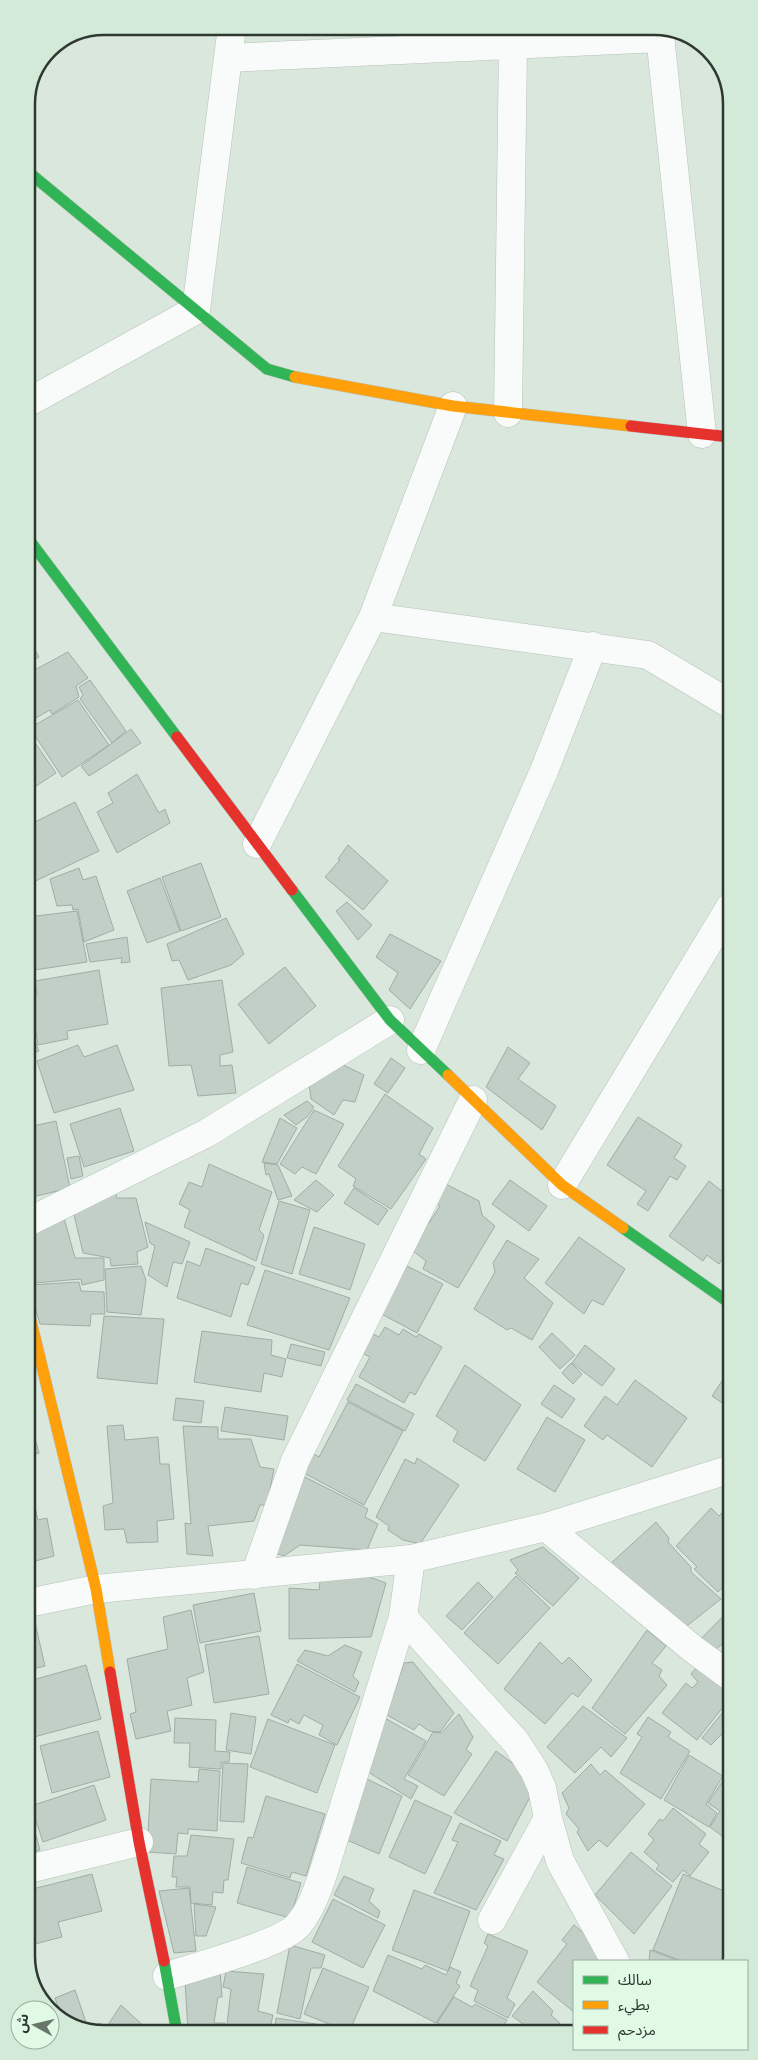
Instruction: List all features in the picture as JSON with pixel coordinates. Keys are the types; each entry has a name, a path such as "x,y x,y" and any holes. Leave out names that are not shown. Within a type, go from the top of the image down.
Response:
{"street":[{"path":"196,310 231,35"},
{"path":"228,58 513,45 625,35"},
{"path":"659,35 702,434"},
{"path":"508,413 513,45"},
{"path":"35,177 267,369 298,378 453,406 723,436"},
{"path":"35,399 196,310"},
{"path":"258,844 373,617 453,406"},
{"path":"35,548 390,1020 562,1186 723,1298"},
{"path":"373,617 648,654 723,700"},
{"path":"421,1050 544,771 593,646"},
{"path":"562,1186 723,919"},
{"path":"35,1219 207,1133 390,1020"},
{"path":"255,1575 295,1461 473,1100"},
{"path":"35,1338 96,1589 139,1842 176,2025"},
{"path":"35,1601 96,1589 411,1559 546,1528 723,1472"},
{"path":"546,1528 693,1649 723,1671"},
{"path":"167,1976 227,1958 276,1939 297,1927 310,1908 322,1877 404,1616 411,1559"},
{"path":"404,1616 516,1742 534,1770 542,1788 560,1861 614,1960"},
{"path":"492,1920 548,1818"},
{"path":"35,1868 139,1842"}],"building":[{"path":"35,650 39,657 35,659"},
{"path":"68,652 88,678 76,686 79,697 52,714 50,710 35,718 35,670"},
{"path":"90,680 126,731 112,743 80,699 83,695 79,687"},
{"path":"78,700 109,745 62,777 35,736 35,725"},
{"path":"131,729 141,743 89,776 81,766"},
{"path":"35,743 56,773 35,787"},
{"path":"137,774 159,813 165,809 170,823 117,853 97,812 113,803 108,793"},
{"path":"75,802 99,851 35,881 35,822"},
{"path":"348,845 388,881 363,910 325,877 340,860 338,859"},
{"path":"201,863 221,917 181,931 162,877"},
{"path":"79,868 83,880 96,876 114,930 84,942 78,909 73,910 72,905 57,906 50,879"},
{"path":"160,878 180,931 147,943 127,891"},
{"path":"347,902 372,925 358,940 336,911"},
{"path":"77,911 87,962 35,970 35,916"},
{"path":"226,918 244,954 231,965 188,980 179,960 172,961 167,944"},
{"path":"390,934 441,961 410,1009 389,990 398,973 376,957"},
{"path":"127,937 130,962 121,963 122,958 90,962 86,944"},
{"path":"285,967 316,1006 269,1044 238,1004"},
{"path":"99,970 108,1024 67,1031 68,1039 38,1045 35,1032 35,995 37,995 35,981"},
{"path":"222,980 233,1052 220,1055 220,1066 232,1065 236,1093 198,1096 191,1065 169,1066 161,988"},
{"path":"35,1041 39,1051 35,1052"},
{"path":"78,1045 84,1057 117,1045 134,1090 54,1113 37,1061"},
{"path":"508,1047 530,1063 518,1079 556,1106 542,1130 486,1087"},
{"path":"391,1058 405,1068 388,1093 374,1084"},
{"path":"337,1062 364,1075 355,1102 343,1100 334,1115 311,1099 309,1083"},
{"path":"385,1094 433,1128 419,1154 426,1159 391,1209 353,1186 356,1179 338,1166"},
{"path":"307,1101 314,1107 307,1117 296,1125 284,1115"},
{"path":"120,1108 134,1151 84,1167 70,1124"},
{"path":"314,1110 344,1124 316,1174 302,1167 295,1174 280,1164"},
{"path":"638,1117 682,1145 674,1158 686,1166 677,1180 670,1176 648,1211 637,1204 646,1191 607,1165"},
{"path":"280,1118 297,1128 277,1164 262,1162"},
{"path":"56,1121 70,1188 35,1196 35,1126"},
{"path":"79,1156 83,1176 71,1179 67,1158"},
{"path":"264,1163 278,1165 292,1196 278,1200 269,1174 266,1175"},
{"path":"209,1164 272,1192 259,1230 264,1235 256,1261 184,1227 190,1210 179,1204 189,1182 202,1187"},
{"path":"316,1180 334,1195 317,1212 294,1200"},
{"path":"510,1180 547,1206 529,1231 492,1204"},
{"path":"440,1181 479,1201 482,1215 495,1226 458,1288 423,1269 426,1261 405,1245 421,1217 429,1223 440,1206 428,1199"},
{"path":"709,1181 723,1192 723,1259 719,1264 707,1255 703,1261 669,1236"},
{"path":"114,1186 117,1198 136,1198 148,1247 137,1252 138,1264 111,1266 110,1258 83,1253 73,1210"},
{"path":"354,1188 388,1210 378,1225 344,1203"},
{"path":"279,1201 310,1210 292,1274 261,1264"},
{"path":"63,1214 75,1258 104,1258 104,1280 82,1285 81,1279 35,1283 35,1228"},
{"path":"145,1222 190,1242 182,1264 173,1262 167,1287 148,1275 155,1246 150,1243"},
{"path":"314,1227 365,1244 350,1290 299,1274"},
{"path":"579,1237 625,1269 603,1305 592,1300 584,1314 545,1283"},
{"path":"507,1240 539,1259 524,1278 553,1303 532,1340 511,1328 507,1330 474,1309 495,1272 493,1263"},
{"path":"206,1248 255,1267 248,1285 241,1283 231,1317 177,1298 187,1261 200,1266"},
{"path":"141,1266 146,1280 141,1315 107,1312 105,1269"},
{"path":"407,1266 443,1284 417,1333 374,1310 390,1279 398,1283"},
{"path":"265,1270 350,1298 329,1350 247,1325"},
{"path":"79,1282 81,1291 104,1292 105,1314 91,1314 90,1326 40,1324 35,1308 35,1285"},
{"path":"104,1316 164,1319 157,1384 97,1378"},
{"path":"385,1327 399,1335 403,1329 416,1337 419,1334 442,1347 415,1395 410,1392 404,1403 359,1377 370,1357 362,1353 373,1334 379,1337"},
{"path":"202,1331 272,1340 271,1355 286,1359 282,1377 264,1373 261,1392 194,1382"},
{"path":"552,1333 575,1355 560,1369 539,1347"},
{"path":"291,1344 325,1352 321,1366 287,1358"},
{"path":"585,1345 615,1369 602,1386 572,1363"},
{"path":"571,1363 582,1374 573,1384 562,1373"},
{"path":"465,1365 521,1405 485,1461 453,1441 458,1431 436,1416"},
{"path":"723,1379 723,1404 712,1396"},
{"path":"635,1380 687,1418 652,1467 607,1435 603,1440 584,1426 605,1396 617,1405"},
{"path":"356,1384 414,1414 405,1431 347,1400"},
{"path":"554,1385 575,1399 562,1418 541,1404"},
{"path":"176,1398 204,1401 201,1423 173,1420"},
{"path":"348,1402 403,1431 364,1505 302,1472 312,1453 319,1457"},
{"path":"225,1407 288,1416 284,1440 221,1431"},
{"path":"547,1417 585,1440 555,1492 517,1469"},
{"path":"123,1425 125,1440 158,1437 160,1464 169,1464 174,1519 157,1521 158,1542 127,1543 124,1529 105,1530 103,1506 113,1503 107,1426"},
{"path":"183,1426 218,1427 218,1439 251,1439 260,1467 274,1469 267,1505 260,1505 254,1521 208,1526 213,1556 187,1554 185,1523 191,1524"},
{"path":"35,1438 39,1453 35,1454"},
{"path":"417,1458 459,1485 420,1544 403,1540 388,1530 389,1526 376,1517 405,1459 415,1464"},
{"path":"303,1476 368,1509 365,1517 378,1524 367,1550 300,1545 284,1556 267,1550"},
{"path":"35,1507 38,1520 47,1518 54,1556 35,1561"},
{"path":"711,1508 719,1516 723,1512 723,1587 718,1592 694,1569 697,1567 676,1546"},
{"path":"656,1522 669,1538 668,1542 691,1567 691,1572 721,1599 679,1632 609,1565"},
{"path":"543,1547 579,1578 553,1606 515,1573 518,1570 510,1560"},
{"path":"353,1571 386,1583 371,1637 289,1639 289,1588 319,1590 321,1574"},
{"path":"516,1576 550,1608 498,1664 464,1633"},
{"path":"478,1582 493,1597 462,1630 446,1616"},
{"path":"254,1593 261,1631 200,1643 193,1605"},
{"path":"191,1610 204,1672 187,1678 192,1705 167,1711 171,1731 136,1739 130,1714 136,1712 127,1659 168,1649 163,1617"},
{"path":"723,1616 723,1643 710,1655 697,1643"},
{"path":"35,1623 45,1666 35,1668"},
{"path":"647,1630 666,1646 652,1663 662,1670 659,1676 667,1685 625,1734 592,1708"},
{"path":"259,1636 269,1694 214,1703 205,1645"},
{"path":"540,1642 562,1664 569,1657 592,1680 578,1697 572,1693 545,1724 504,1689"},
{"path":"345,1645 362,1652 353,1676 359,1682 355,1692 297,1661 305,1650 328,1656"},
{"path":"413,1662 454,1713 440,1732 429,1731 419,1724 414,1730 387,1715 404,1663"},
{"path":"700,1663 723,1686 723,1707 697,1740 662,1713 686,1683 692,1688 698,1682 691,1674"},
{"path":"297,1664 360,1697 337,1745 319,1735 323,1725 304,1715 299,1724 290,1719 288,1723 271,1715"},
{"path":"86,1665 101,1719 35,1737 35,1679"},
{"path":"583,1706 627,1738 611,1757 601,1747 575,1773 547,1747"},
{"path":"723,1712 723,1735 711,1745 702,1738"},
{"path":"231,1713 256,1717 251,1754 226,1750"},
{"path":"459,1714 473,1737 466,1750 472,1754 444,1796 408,1775 433,1732 441,1733"},
{"path":"383,1717 426,1741 404,1779 418,1786 411,1799 365,1770"},
{"path":"648,1717 671,1732 668,1737 690,1751 661,1799 620,1773 642,1737 637,1734"},
{"path":"175,1718 216,1720 215,1751 230,1752 229,1762 221,1762 221,1769 189,1767 190,1743 174,1743"},
{"path":"268,1719 335,1745 317,1793 250,1767"},
{"path":"98,1731 110,1777 52,1793 40,1746"},
{"path":"496,1751 523,1771 530,1797 507,1841 454,1813"},
{"path":"689,1755 723,1776 706,1804 717,1813 709,1827 664,1800"},
{"path":"223,1763 248,1764 244,1822 220,1821"},
{"path":"591,1764 600,1775 605,1770 645,1804 607,1847 599,1840 588,1851 577,1832 579,1829 566,1814 569,1808 562,1793"},
{"path":"199,1769 220,1771 217,1831 188,1829 188,1834 178,1833 176,1854 147,1852 151,1779 198,1782"},
{"path":"363,1777 402,1796 379,1854 340,1837"},
{"path":"723,1780 722,1836 710,1827 720,1811 708,1803"},
{"path":"94,1785 106,1820 43,1842 35,1818 35,1805"},
{"path":"266,1796 325,1814 306,1876 292,1872 290,1878 241,1863 248,1837 253,1838"},
{"path":"415,1800 452,1817 425,1874 389,1857"},
{"path":"673,1808 706,1834 699,1844 709,1852 690,1876 683,1870 673,1882 656,1869 659,1865 644,1852 654,1840 648,1834 660,1819 663,1821"},
{"path":"460,1823 501,1841 494,1855 504,1859 476,1910 434,1893 458,1842 452,1840"},
{"path":"35,1832 40,1850 35,1851"},
{"path":"191,1835 234,1839 228,1880 224,1880 223,1893 213,1892 212,1905 191,1903 190,1887 176,1887 177,1877 172,1877 174,1856 187,1856"},
{"path":"631,1852 672,1886 634,1934 595,1895"},
{"path":"247,1867 301,1883 290,1918 237,1903"},
{"path":"92,1874 102,1911 58,1922 62,1937 35,1944 35,1888"},
{"path":"683,1874 723,1891 723,1960 679,1960 653,1950"},
{"path":"344,1876 374,1889 369,1901 380,1911 378,1918 334,1895"},
{"path":"189,1888 196,1951 174,1953 159,1891"},
{"path":"414,1890 470,1911 448,1971 392,1950"},
{"path":"333,1899 385,1925 363,1968 312,1942"},
{"path":"194,1904 216,1907 206,1936 196,1936"},
{"path":"574,1925 603,1949 606,1960 573,1960 573,2011 537,1982 567,1944 562,1940"},
{"path":"488,1934 528,1951 507,1998 515,2004 508,2018 474,2001 478,1990 470,1986 488,1946 484,1943"},
{"path":"290,1945 325,1955 321,1968 311,1968 300,2019 277,2013"},
{"path":"650,1950 676,1960 649,1960"},
{"path":"388,1955 422,1969 425,1965 446,1975 450,1967 461,1972 456,1983 460,1986 436,2023 373,1991"},
{"path":"323,1968 369,1987 352,2025 332,2025 304,2014"},
{"path":"220,1969 222,1997 218,1997 214,2023 225,2023 225,2025 188,2025 185,1980"},
{"path":"226,1971 264,1974 258,2011 273,2015 271,2025 227,2025 231,1989 223,1987"},
{"path":"75,1990 86,2023 69,2016 60,2009 60,2000 56,2000 55,1998"},
{"path":"533,1991 553,2011 551,2015 560,2023 558,2025 524,2025 512,2016"},
{"path":"454,1997 472,2007 475,2004 507,2020 504,2025 441,2025 437,2023"},
{"path":"121,2005 142,2025 108,2025"},
{"path":"276,2018 318,2025 275,2025"}],"traffic: fast":[{"path":"35,177 267,369 295,377"},
{"path":"35,548 177,737"},
{"path":"292,890 390,1020 448,1075"},
{"path":"623,1228 723,1298"},
{"path":"164,1961 176,2025"}],"traffic: slow":[{"path":"295,377 453,406 631,426"},
{"path":"448,1075 562,1185 623,1228"},
{"path":"35,1338 96,1589 110,1672"}],"traffic: jam":[{"path":"631,426 723,436"},
{"path":"177,737 292,890"},
{"path":"110,1672 139,1842 164,1961"}]}
